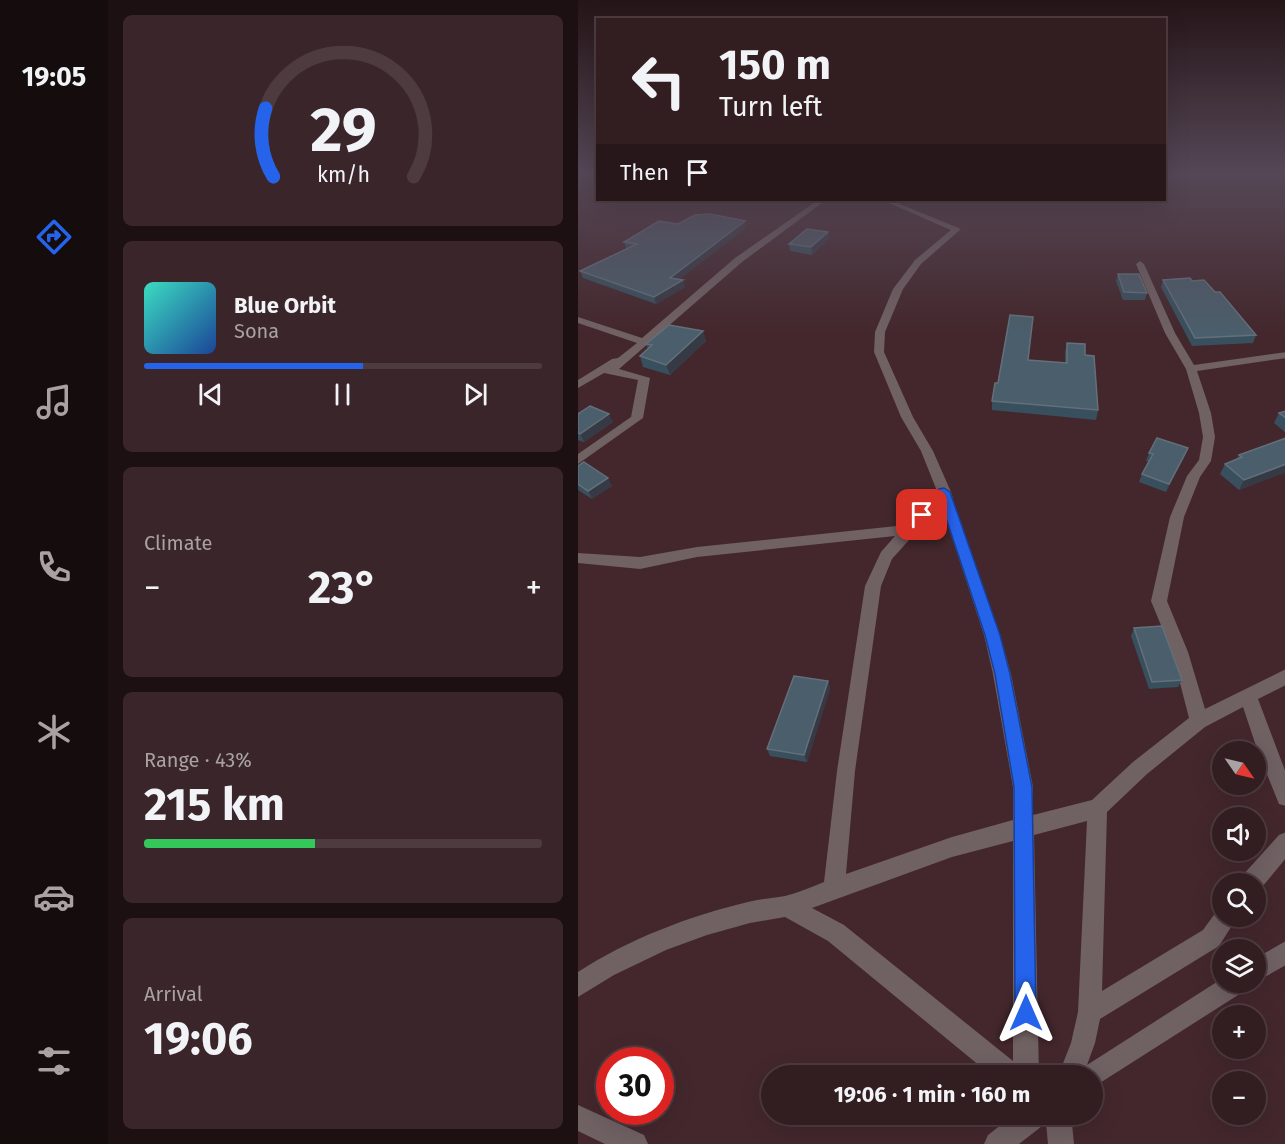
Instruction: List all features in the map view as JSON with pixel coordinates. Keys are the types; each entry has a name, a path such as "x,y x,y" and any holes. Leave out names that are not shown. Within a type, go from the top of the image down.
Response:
{"street":[{"path":"578,460 637,418 644,378 627,377 620,372 609,372 728,268 782,226"},
{"path":"950,226 956,229 918,262 898,289 885,315 879,342 883,364 906,417 927,451 944,492 992,635 1002,674 1023,787 1026,1065"},
{"path":"1140,264 1170,333 1191,369 1205,413 1209,437 1208,450 1177,517 1159,602 1180,652 1199,721"},
{"path":"578,320 640,344"},
{"path":"578,385 640,344"},
{"path":"1191,369 1286,356"},
{"path":"834,890 846,771 870,598 882,563 907,530 944,492"},
{"path":"578,558 640,563 707,551 907,530"},
{"path":"578,985 606,968 661,941 718,921 787,906 952,847 1097,808 1140,768 1199,721 1286,676"},
{"path":"1248,695 1267,752 1286,797"},
{"path":"1075,1065 1084,1043 1090,1012 1097,808"},
{"path":"1259,873 1286,842"},
{"path":"787,906 836,933 998,1065"},
{"path":"1090,1012 1211,938 1219,927"},
{"path":"1266,965 1286,952"},
{"path":"1103,1069 1221,993"},
{"path":"578,1118 635,1144"},
{"path":"997,1144 1022,1125"},
{"path":"1059,1125 1061,1144"}],"building":[{"path":"650,226 738,226 670,278 683,280 654,297 580,271 637,244 624,242"},
{"path":"807,229 828,232 811,247 789,244"},
{"path":"1118,274 1139,274 1147,293 1124,292"},
{"path":"1190,278 1192,281 1204,280 1215,292 1220,292 1256,335 1195,338 1163,280"},
{"path":"1010,315 1033,317 1028,360 1067,363 1067,343 1085,344 1085,355 1094,356 1098,410 992,401 995,383 998,383"},
{"path":"669,325 703,331 666,365 640,356 652,345 646,344"},
{"path":"590,406 609,414 580,434 578,433 578,414"},
{"path":"1286,411 1286,418 1279,413"},
{"path":"1157,438 1188,448 1169,484 1142,474 1153,454 1149,453"},
{"path":"1286,438 1286,464 1244,480 1225,464 1242,457 1239,455"},
{"path":"584,462 608,478 588,491 578,484 578,466"},
{"path":"1162,626 1182,680 1152,682 1134,628"},
{"path":"794,676 828,681 804,755 767,749"}],"route":[{"path":"922,515 944,492 962,552 992,635 1002,674 1023,787 1026,1013"}]}
